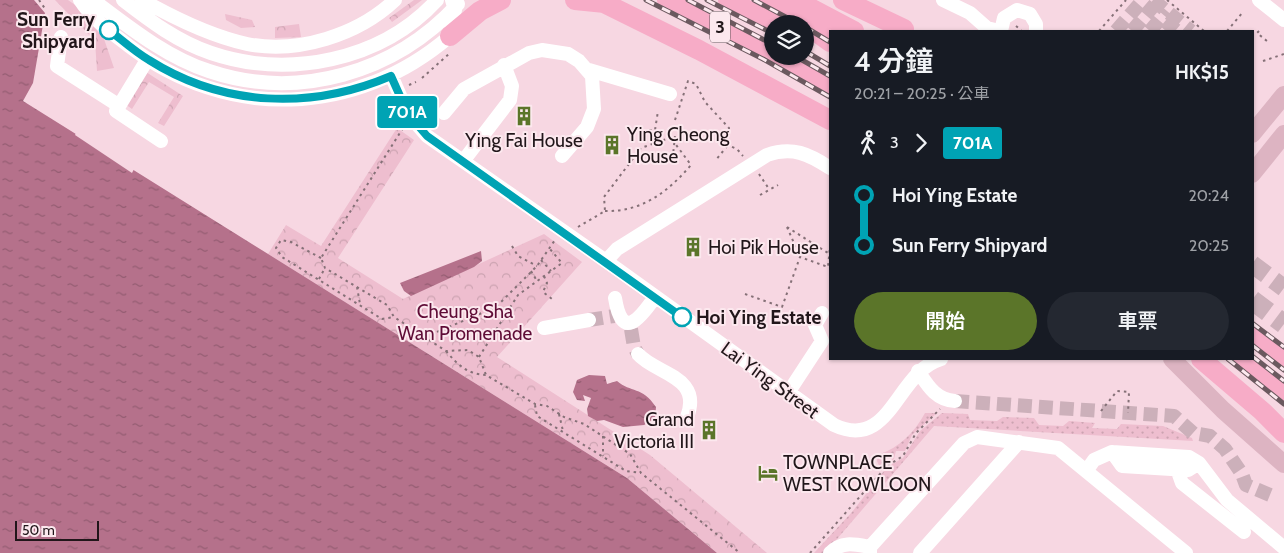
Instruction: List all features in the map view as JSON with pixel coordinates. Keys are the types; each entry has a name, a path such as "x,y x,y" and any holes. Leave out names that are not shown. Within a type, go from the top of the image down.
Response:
{"highway":[{"path":"450,36 480,11 501,0"},
{"path":"575,0 601,2 829,119"},
{"name":"3","path":"667,0 764,50"},
{"name":"3","path":"728,0 764,19"},
{"path":"770,0 792,15"},
{"path":"795,0 852,30"},
{"path":"843,0 906,30"},
{"path":"814,30 829,41"},
{"path":"814,45 829,53"},
{"path":"792,65 829,85"},
{"path":"1254,335 1284,357"},
{"path":"1195,360 1249,400 1284,434"},
{"path":"1244,360 1284,391"}],"main road":[{"path":"865,0 906,30"},
{"path":"1254,132 1284,94"},
{"path":"789,98 829,129"},
{"path":"1254,172 1284,134"},
{"path":"1173,360 1223,410 1284,464"},
{"path":"1195,360 1223,410"}],"street":[{"path":"80,0 96,20 147,60 205,87 244,97 266,100 314,98 338,94 391,76 450,36 455,10 452,0"},
{"path":"93,0 169,53 208,71 247,81 282,83 325,80 382,62 428,33 461,0"},
{"path":"123,0 174,36 211,53 248,63 280,65 332,60 373,46 407,26 437,0"},
{"path":"142,0 212,34 290,45 316,41 343,33 371,19 396,0"},
{"path":"943,0 970,13 987,28 996,30"},
{"path":"1259,0 1284,20"},
{"path":"1000,30 1004,18 1025,6 1036,24 1036,30"},
{"path":"61,37 57,66 118,105"},
{"path":"444,113 464,89 504,65 529,53 542,50 555,50 568,54 589,70 670,94"},
{"path":"147,60 118,105 117,113 161,141"},
{"path":"464,160 510,100 512,86 504,65"},
{"path":"562,156 587,127 593,116 593,80 589,70"},
{"name":"Lai Ying Street","path":"391,76 403,104 418,128 834,426 849,431 860,431 870,428 887,415 918,371"},
{"path":"606,261 617,249 767,155 785,151 804,153 829,167"},
{"path":"615,298 623,321 640,317 655,297"},
{"path":"788,393 822,341 815,325 822,312"},
{"path":"544,328 589,320"},
{"path":"638,354 645,361 669,373 683,385 690,398 687,417"},
{"path":"937,360 918,371 930,389 944,400 955,401"},
{"path":"830,553 839,546 849,543 870,550 964,443 977,438 1058,448 1186,553"},
{"path":"920,553 1019,442"},
{"path":"1086,470 1094,460 1112,452 1170,454 1188,457 1199,463 1226,500 1284,548"},
{"path":"1112,452 1122,466 1188,470 1199,463"},
{"path":"1177,469 1182,483 1244,532"}],"path":[{"path":"39,0 46,10"},
{"path":"1100,30 1126,0"},
{"path":"1167,0 1203,30"},
{"path":"1228,30 1243,12"},
{"path":"1257,33 1267,41"},
{"path":"1263,60 1284,54"},
{"path":"688,81 696,84 705,102 729,128 728,146 715,161"},
{"path":"423,108 430,100"},
{"path":"649,130 656,130 658,111"},
{"path":"321,258 403,128"},
{"path":"605,211 604,198 641,148 675,136 673,155 656,159"},
{"path":"578,227 605,211 621,212 641,205 672,186 691,165 674,142"},
{"path":"720,142 728,146"},
{"path":"756,169 769,189"},
{"path":"760,196 778,185"},
{"path":"745,294 782,307 800,257 787,227 829,253"},
{"path":"425,337 496,307 537,266 556,239"},
{"path":"394,318 382,319 282,257 276,248 280,240 291,242 321,258 325,268 387,305 394,318 446,351 458,365 472,374 486,375 535,404 547,406 559,414 584,424 630,454 641,473 740,553"},
{"path":"512,246 518,256 537,266"},
{"path":"479,357 518,295 562,263 549,248"},
{"path":"800,257 829,268"},
{"path":"541,260 551,272"},
{"path":"318,280 325,268"},
{"path":"532,271 538,281"},
{"path":"544,276 547,283 543,292 552,299"},
{"path":"357,287 360,305"},
{"path":"496,307 507,314"},
{"path":"446,351 468,350 479,357 486,375"},
{"path":"1101,411 1117,391 1123,391 1129,392 1128,413"},
{"path":"535,404 538,416 626,471 641,473"},
{"path":"810,553 887,466 903,456 916,433 937,415 941,407"},
{"path":"559,414 563,432"},
{"path":"603,436 603,457"}],"green space":[{"path":"55,0 68,0 78,7 104,39 114,68 97,71 95,41"},
{"path":"414,0 422,0 392,22 389,18"},
{"path":"225,14 252,20 255,27 241,28 226,20"},
{"path":"299,24 301,37 275,38 275,27"},
{"path":"146,72 183,96 164,126 158,123 174,97 149,82 132,109 125,104"},
{"name":"Cheung Sha Wan Promenade","path":"397,128 414,140 338,258 403,299 544,234 582,262 497,357 650,455 767,553 717,553 627,478 268,254 286,225 321,246"},
{"path":"925,413 937,413 912,435 905,451 896,451 894,459 881,470 877,461 878,455 893,448 906,438"},
{"path":"942,413 968,414 970,420 997,421 1003,417 1034,418 1039,425 1063,426 1069,421 1095,423 1092,428 1117,429 1121,424 1163,426 1192,438 1193,441 934,426 825,553 814,553 852,512 887,467 903,458 920,431"}],"water":[{"path":"0,0 34,0 45,13 33,83 23,101 627,478 717,553 0,553"},
{"path":"481,251 482,261 474,267 411,296 404,291 400,283"},
{"path":"589,375 605,376 607,384 617,381 646,396 656,407 655,419 644,425 623,427 604,420 597,421 588,416 587,409 591,398 583,395 585,401 577,400 573,392 577,380"}],"pier":[{"path":"77,131 135,167 132,173 75,135"}],"tunnel":[{"path":"1117,30 1143,0"},
{"path":"1153,0 1190,30"},
{"path":"1133,30 1156,3"},
{"path":"1151,30 1167,11"},
{"path":"1167,30 1176,19"},
{"path":"1254,266 1284,288"},
{"path":"1254,302 1284,324"},
{"path":"589,320 614,316"},
{"path":"631,329 634,347 638,354"},
{"path":"955,401 1174,416 1193,433 1210,436 1225,449 1242,474 1246,485 1275,497"}],"railway":[{"path":"646,0 763,59 829,96"},
{"path":"688,0 764,40"},
{"path":"707,0 764,29"},
{"path":"754,0 782,15"},
{"path":"814,32 829,41"},
{"path":"814,56 829,65"},
{"path":"811,65 829,75"},
{"path":"1254,324 1284,347"},
{"path":"1254,347 1284,370"},
{"path":"1254,358 1284,381"},
{"path":"1229,360 1284,404"}],"bus line":[{"name":"701A","path":"109,30 147,60 175,75 205,87 244,97 266,100 314,98 357,89 391,76 408,114 418,128 427,136 464,160 682,317"}],"place":[{"name":"Sun Ferry Shipyard","path":"109,30"},
{"name":"Ying Fai House","path":"524,116"},
{"name":"Ying Cheong House","path":"612,145"},
{"name":"Hoi Pik House","path":"693,247"},
{"name":"Hoi Ying Estate","path":"682,317"},
{"name":"Grand Victoria III","path":"709,430"},
{"name":"TOWNPLACE WEST KOWLOON","path":"768,473"}]}
